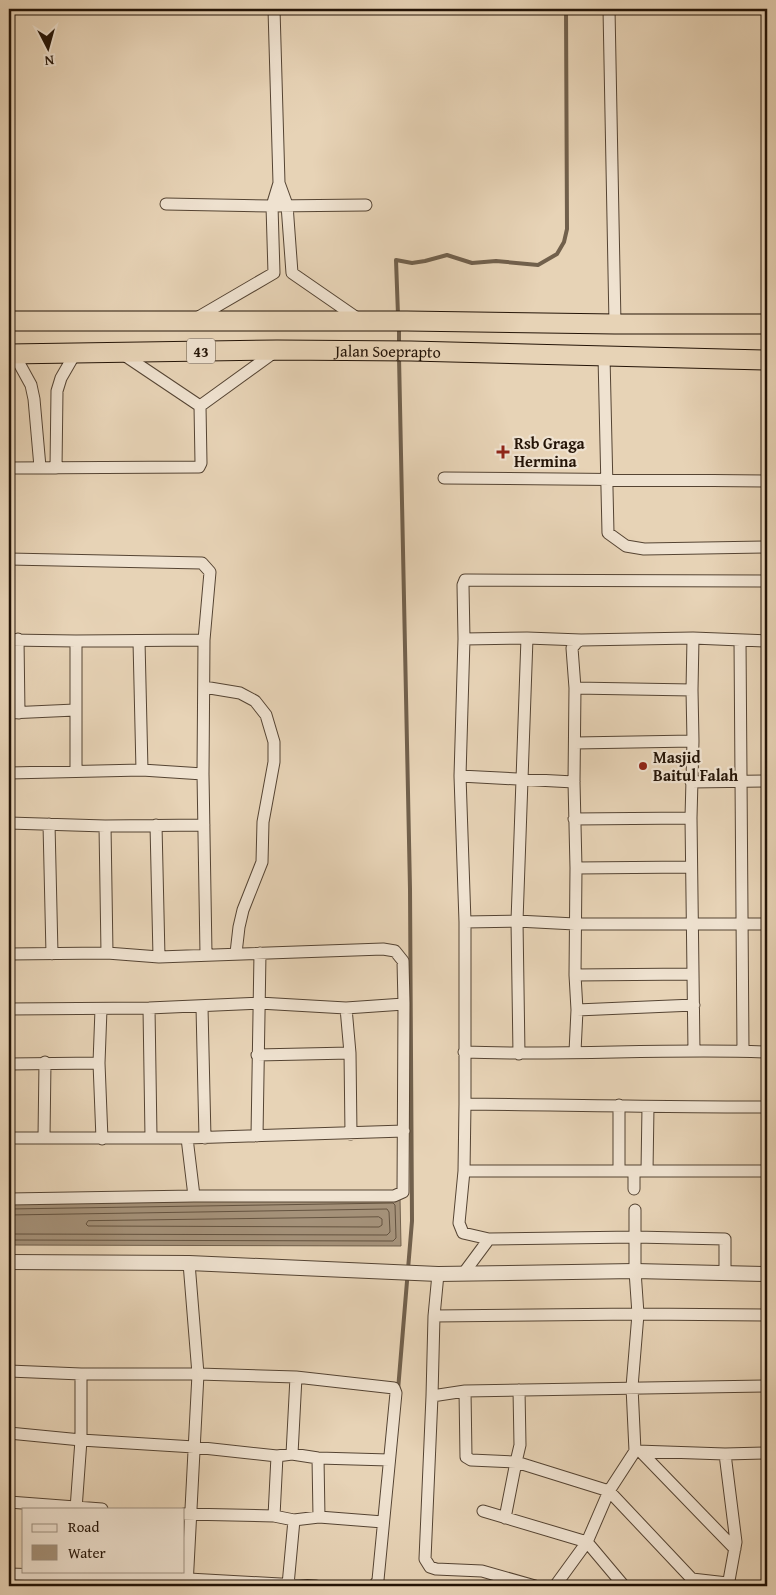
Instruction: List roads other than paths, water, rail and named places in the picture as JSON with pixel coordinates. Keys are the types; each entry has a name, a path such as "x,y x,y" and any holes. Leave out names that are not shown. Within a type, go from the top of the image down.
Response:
{"highway":[{"name":"Jalan Soeprapto","path":"9,321 399,321 767,324"},
{"name":"Jalan Soeprapto","path":"11,354 277,350 402,351 604,356 764,363"}],"street":[{"path":"274,9 279,183 287,205 292,273"},
{"path":"609,9 615,324"},
{"path":"274,273 272,206 279,183"},
{"path":"166,204 366,205"},
{"path":"190,322 274,273 292,273 362,321"},
{"path":"200,406 277,350"},
{"path":"56,468 57,391 61,378 76,352"},
{"path":"120,352 200,406"},
{"path":"11,354 31,385 40,467"},
{"path":"604,356 608,533 626,546 644,549 767,547"},
{"path":"9,468 199,467 201,463 200,406"},
{"path":"444,478 767,481"},
{"path":"9,559 202,563 210,572 204,640 203,774 206,954"},
{"path":"725,1273 725,1239 635,1237 489,1239 463,1233 460,1228 464,1172 465,1104 464,922 460,776 464,639 463,585 468,580 767,581"},
{"path":"464,639 527,638 581,640 693,638 767,641"},
{"path":"519,1054 517,921 527,638"},
{"path":"693,638 691,867 694,1051"},
{"path":"75,710 14,713 13,640 204,640"},
{"path":"575,1052 577,1010 574,819 575,688 572,648 581,640"},
{"path":"740,640 743,1051"},
{"path":"76,641 76,771"},
{"path":"139,641 142,770"},
{"path":"204,687 240,693 255,701 266,715 274,742 274,762 263,822 262,862 243,910 236,953"},
{"path":"575,688 692,690"},
{"path":"575,743 693,741"},
{"path":"9,772 142,770 203,774"},
{"path":"460,776 574,782"},
{"path":"691,782 767,781"},
{"path":"574,819 691,818"},
{"path":"9,823 105,826 204,825"},
{"path":"49,824 52,954"},
{"path":"156,825 159,957"},
{"path":"105,826 106,953"},
{"path":"576,868 691,867"},
{"path":"464,922 767,924"},
{"path":"9,954 106,953 159,957 384,949 395,951 402,961 404,1004 403,1192 394,1196 194,1196 9,1199"},
{"path":"256,1136 260,953"},
{"path":"575,975 693,974"},
{"path":"9,1009 202,1007 259,1003 346,1008 404,1004"},
{"path":"577,1010 694,1005"},
{"path":"202,1007 205,1138"},
{"path":"149,1008 151,1137"},
{"path":"346,1008 350,1053 351,1134"},
{"path":"100,1009 99,1063 102,1139"},
{"path":"464,1052 519,1054 694,1051 767,1052"},
{"path":"257,1054 350,1053"},
{"path":"9,1064 45,1062 99,1063"},
{"path":"44,1137 45,1062"},
{"path":"465,1104 767,1107"},
{"path":"619,1105 619,1171"},
{"path":"647,1171 648,1107"},
{"path":"9,1138 205,1138 404,1132"},
{"path":"187,1138 194,1196"},
{"path":"634,1171 634,1189"},
{"path":"464,1172 767,1171"},
{"path":"635,1210 635,1271 638,1314 632,1388 638,1451 734,1549"},
{"path":"463,1274 489,1239"},
{"path":"9,1262 189,1263 394,1271 420,1274 635,1271 767,1274"},
{"path":"187,1583 187,1514 194,1447 198,1374 189,1263"},
{"path":"438,1274 434,1316 424,1554 427,1564 436,1569 482,1571 535,1586"},
{"path":"434,1316 767,1315"},
{"path":"9,1371 81,1374 198,1374 296,1378 394,1388 396,1394 378,1580 374,1586"},
{"path":"9,1502 76,1508 81,1440 81,1374"},
{"path":"292,1454 296,1378"},
{"path":"432,1396 465,1391 767,1386"},
{"path":"505,1518 520,1445 519,1390"},
{"path":"465,1391 466,1457 471,1460 516,1462 609,1491 692,1580 728,1584 736,1542 725,1454"},
{"path":"9,1433 81,1440 194,1447 277,1456 292,1454 318,1458 389,1460"},
{"path":"638,1451 725,1454 767,1453"},
{"path":"555,1586 587,1542 609,1491 638,1451"},
{"path":"274,1516 277,1456"},
{"path":"318,1458 319,1517"},
{"path":"483,1511 587,1542 624,1586"},
{"path":"187,1514 274,1516 294,1520 319,1517 383,1522"},
{"path":"288,1585 294,1520"},
{"path":"9,1574 134,1581 316,1586"},
{"path":"19,1586 21,1574"}],"water":[{"path":"400,1198 401,1246 9,1245 9,1204"}],"waterway":[{"path":"398,315 396,260 412,263 447,255 472,263 496,261 538,265 557,254 564,242 567,229 566,9"},
{"path":"399,327 399,345"},
{"path":"398,1390 412,1221 410,889 399,357"}],"place":[{"name":"Rsb Graga Hermina","path":"503,452"},
{"name":"Masjid Baitul Falah","path":"643,766"}]}
